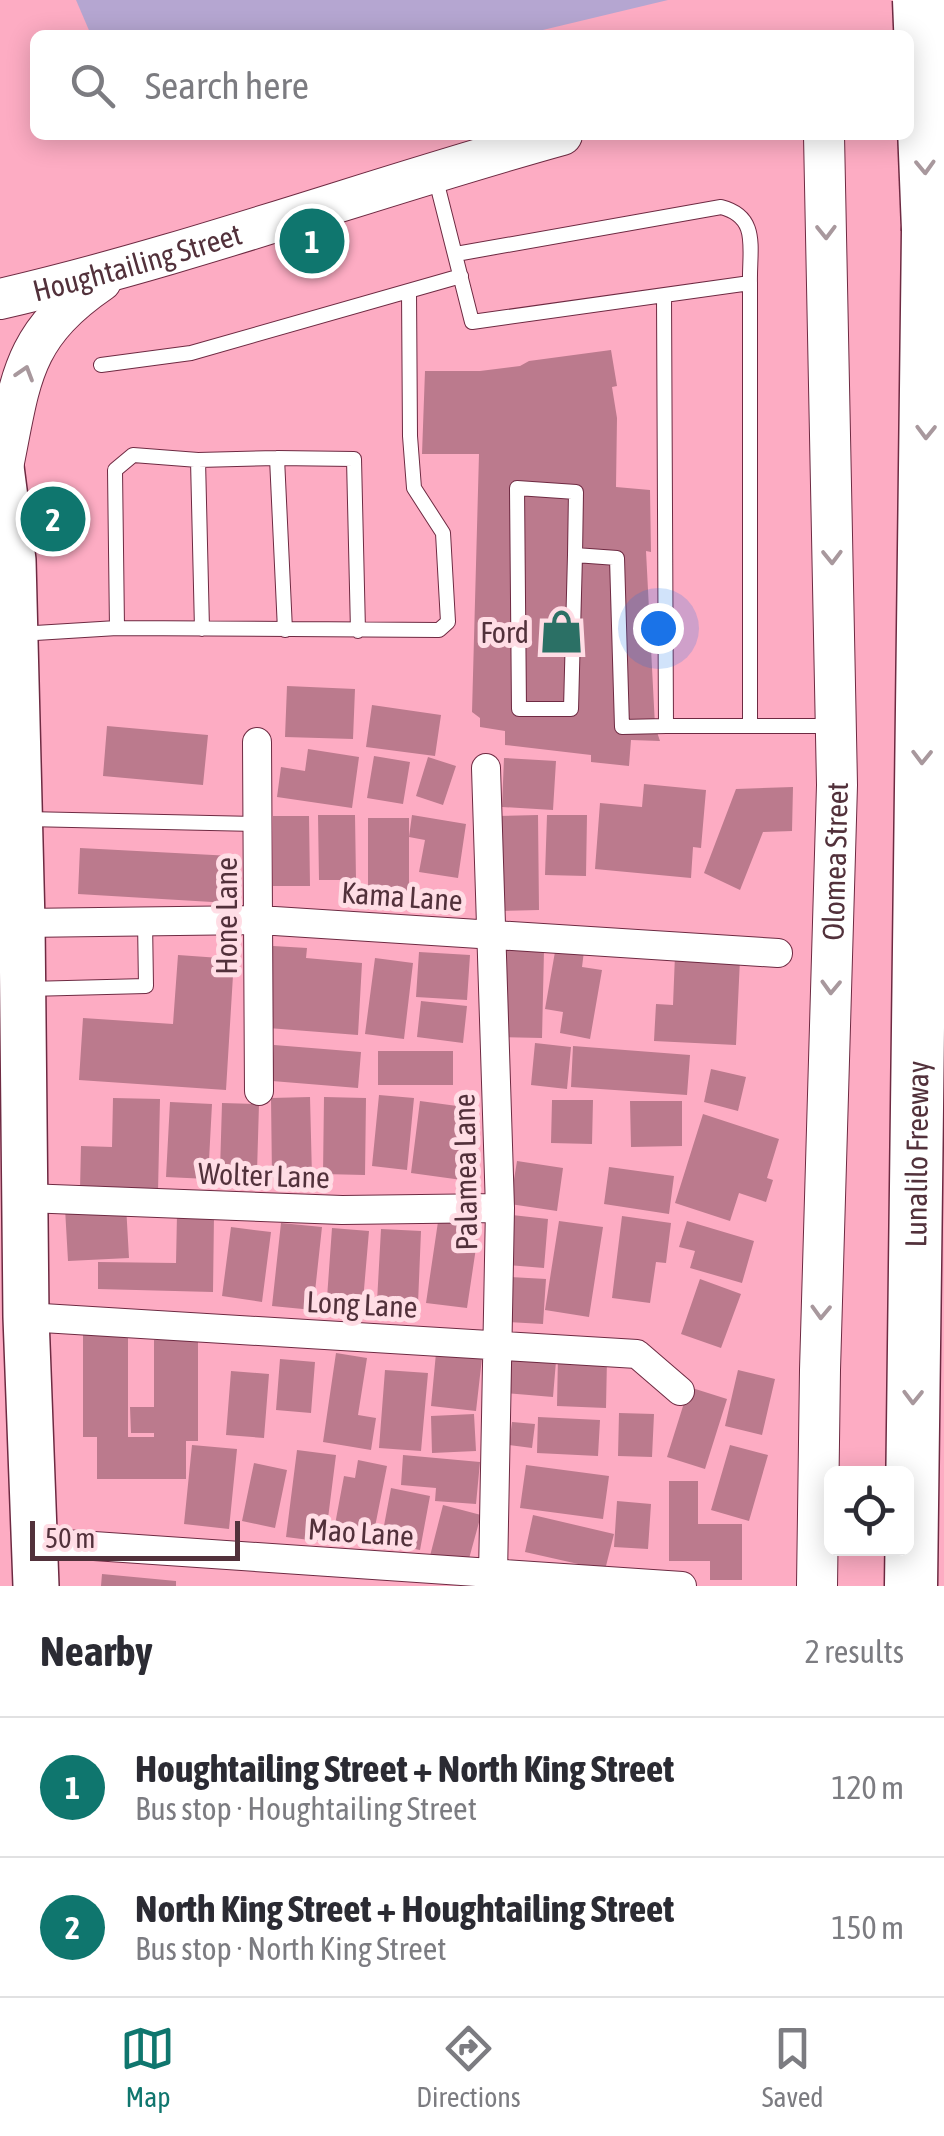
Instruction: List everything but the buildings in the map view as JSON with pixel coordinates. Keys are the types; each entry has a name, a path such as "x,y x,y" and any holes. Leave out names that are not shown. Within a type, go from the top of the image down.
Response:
{"highway":[{"name":"Lunalilo Freeway","path":"911,1586 928,230 919,0"}],"main road":[{"path":"914,106 944,106"},
{"name":"Houghtailing Street","path":"0,298 112,273 434,170 544,140"},
{"name":"Olomea Street","path":"817,1586 837,784 824,140"},
{"path":"36,1586 35,1542 16,1421 26,1318 20,1198 22,989 8,818 14,634 6,581 2,472 32,351 57,314 112,273"}],"street":[{"name":"Hone Lane","path":"257,742 259,1091"},
{"name":"Palamea Lane","path":"486,768 500,1208 493,1575"},
{"name":"Kama Lane","path":"16,925 258,920 778,953"},
{"name":"Wolter Lane","path":"20,1198 342,1210 500,1208"},
{"name":"Long Lane","path":"26,1318 637,1354 680,1391"},
{"name":"Mao Lane","path":"35,1542 682,1586"}],"lane":[{"path":"434,170 472,322 750,283"},
{"path":"456,254 721,207 738,211 748,225 750,726"},
{"path":"100,365 191,353 461,276"},
{"path":"14,634 118,628 439,630 448,622 444,533 414,488 409,291"},
{"path":"664,295 666,726"},
{"path":"118,628 115,470 133,455 198,460 354,458 358,632"},
{"path":"278,458 285,630"},
{"path":"198,460 202,629"},
{"path":"517,488 576,492 575,556 571,710 519,709 517,488"},
{"path":"575,556 617,558 622,727 836,726"},
{"path":"8,818 258,824"},
{"path":"22,989 146,986 145,920"}],"shaded area":[{"path":"76,0 668,0 543,30 89,30"}],"place":[{"name":"Houghtailing Street + North King Street","path":"312,241"},
{"name":"North King Street + Houghtailing Street","path":"53,519"},
{"name":"Ford","path":"562,632"}]}
